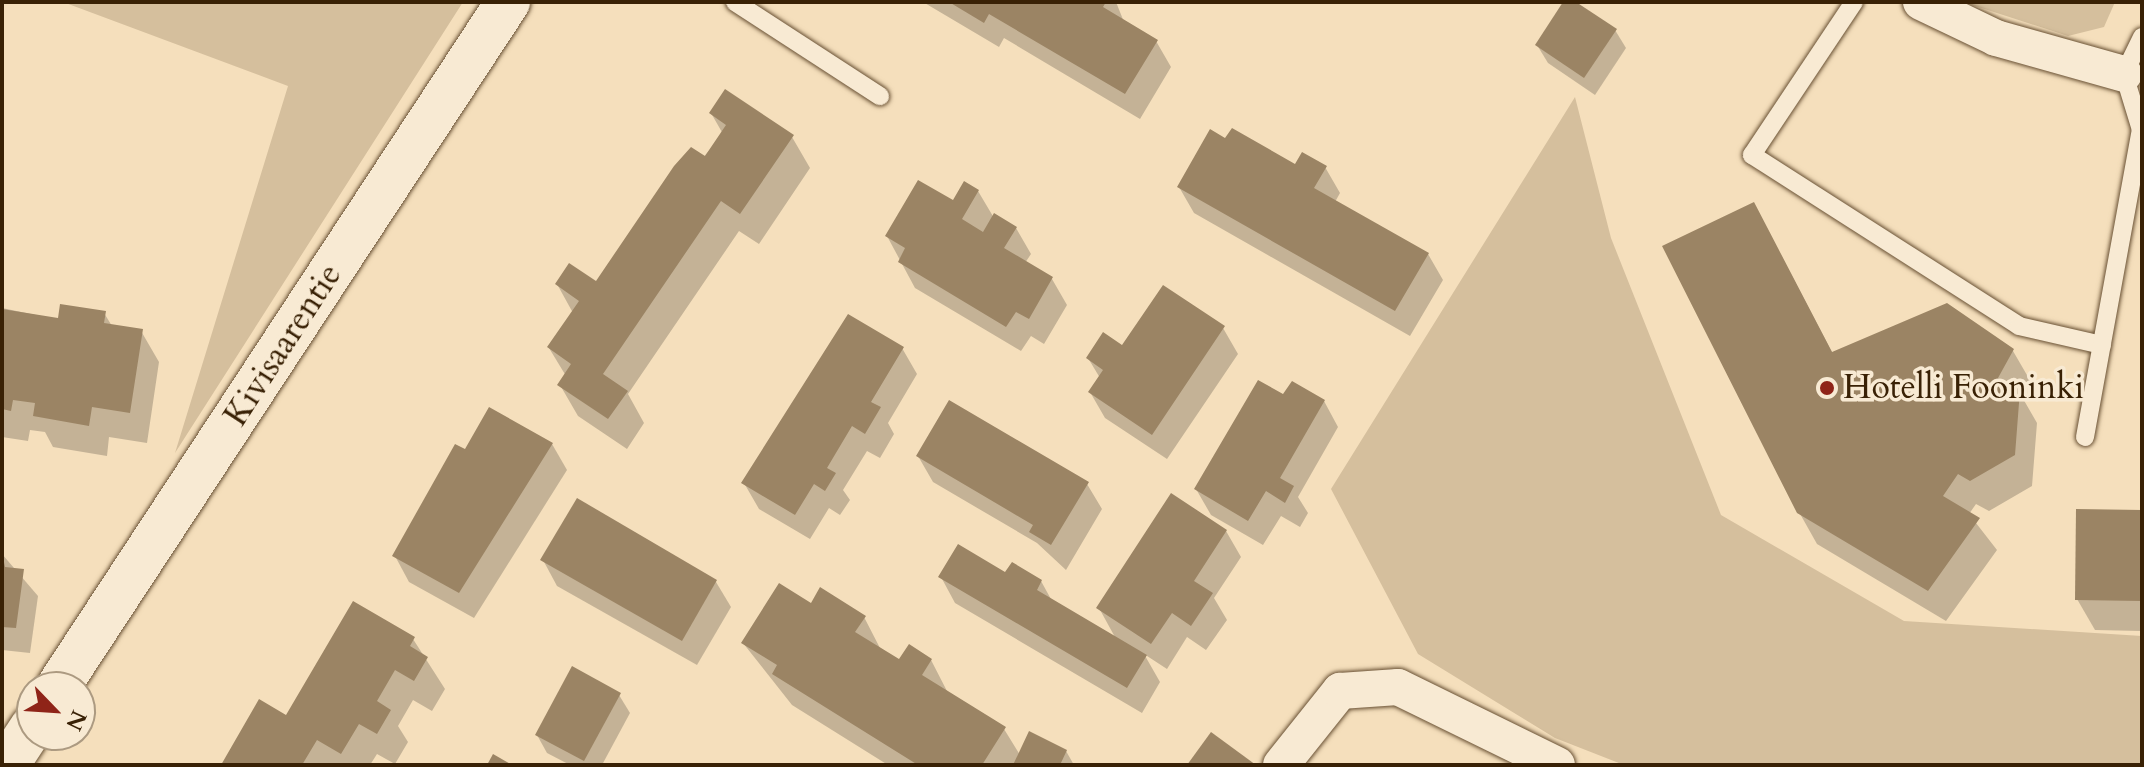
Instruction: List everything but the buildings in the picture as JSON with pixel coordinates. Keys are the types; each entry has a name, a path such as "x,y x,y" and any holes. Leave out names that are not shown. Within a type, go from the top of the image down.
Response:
{"street":[{"name":"Kivisaarentie","path":"69,671 508,2"},
{"path":"1921,2 1996,38 2124,74"},
{"path":"1281,765 1340,691 1398,687 1557,765"}],"lane":[{"path":"735,2 880,96"},
{"path":"1854,2 1752,155 2019,326 2102,345"},
{"path":"2085,437 2141,130 2124,74 2142,37"}],"shaded area":[{"path":"63,2 463,2 175,453 288,86"},
{"path":"1963,2 2115,2 2104,27 2068,36"},
{"path":"1575,97 1611,238 1721,515 1904,621 2142,636 2142,765 1624,765 1555,738 1418,654 1331,489"}],"place":[{"name":"Hotelli Fooninki","path":"1827,388"}]}
